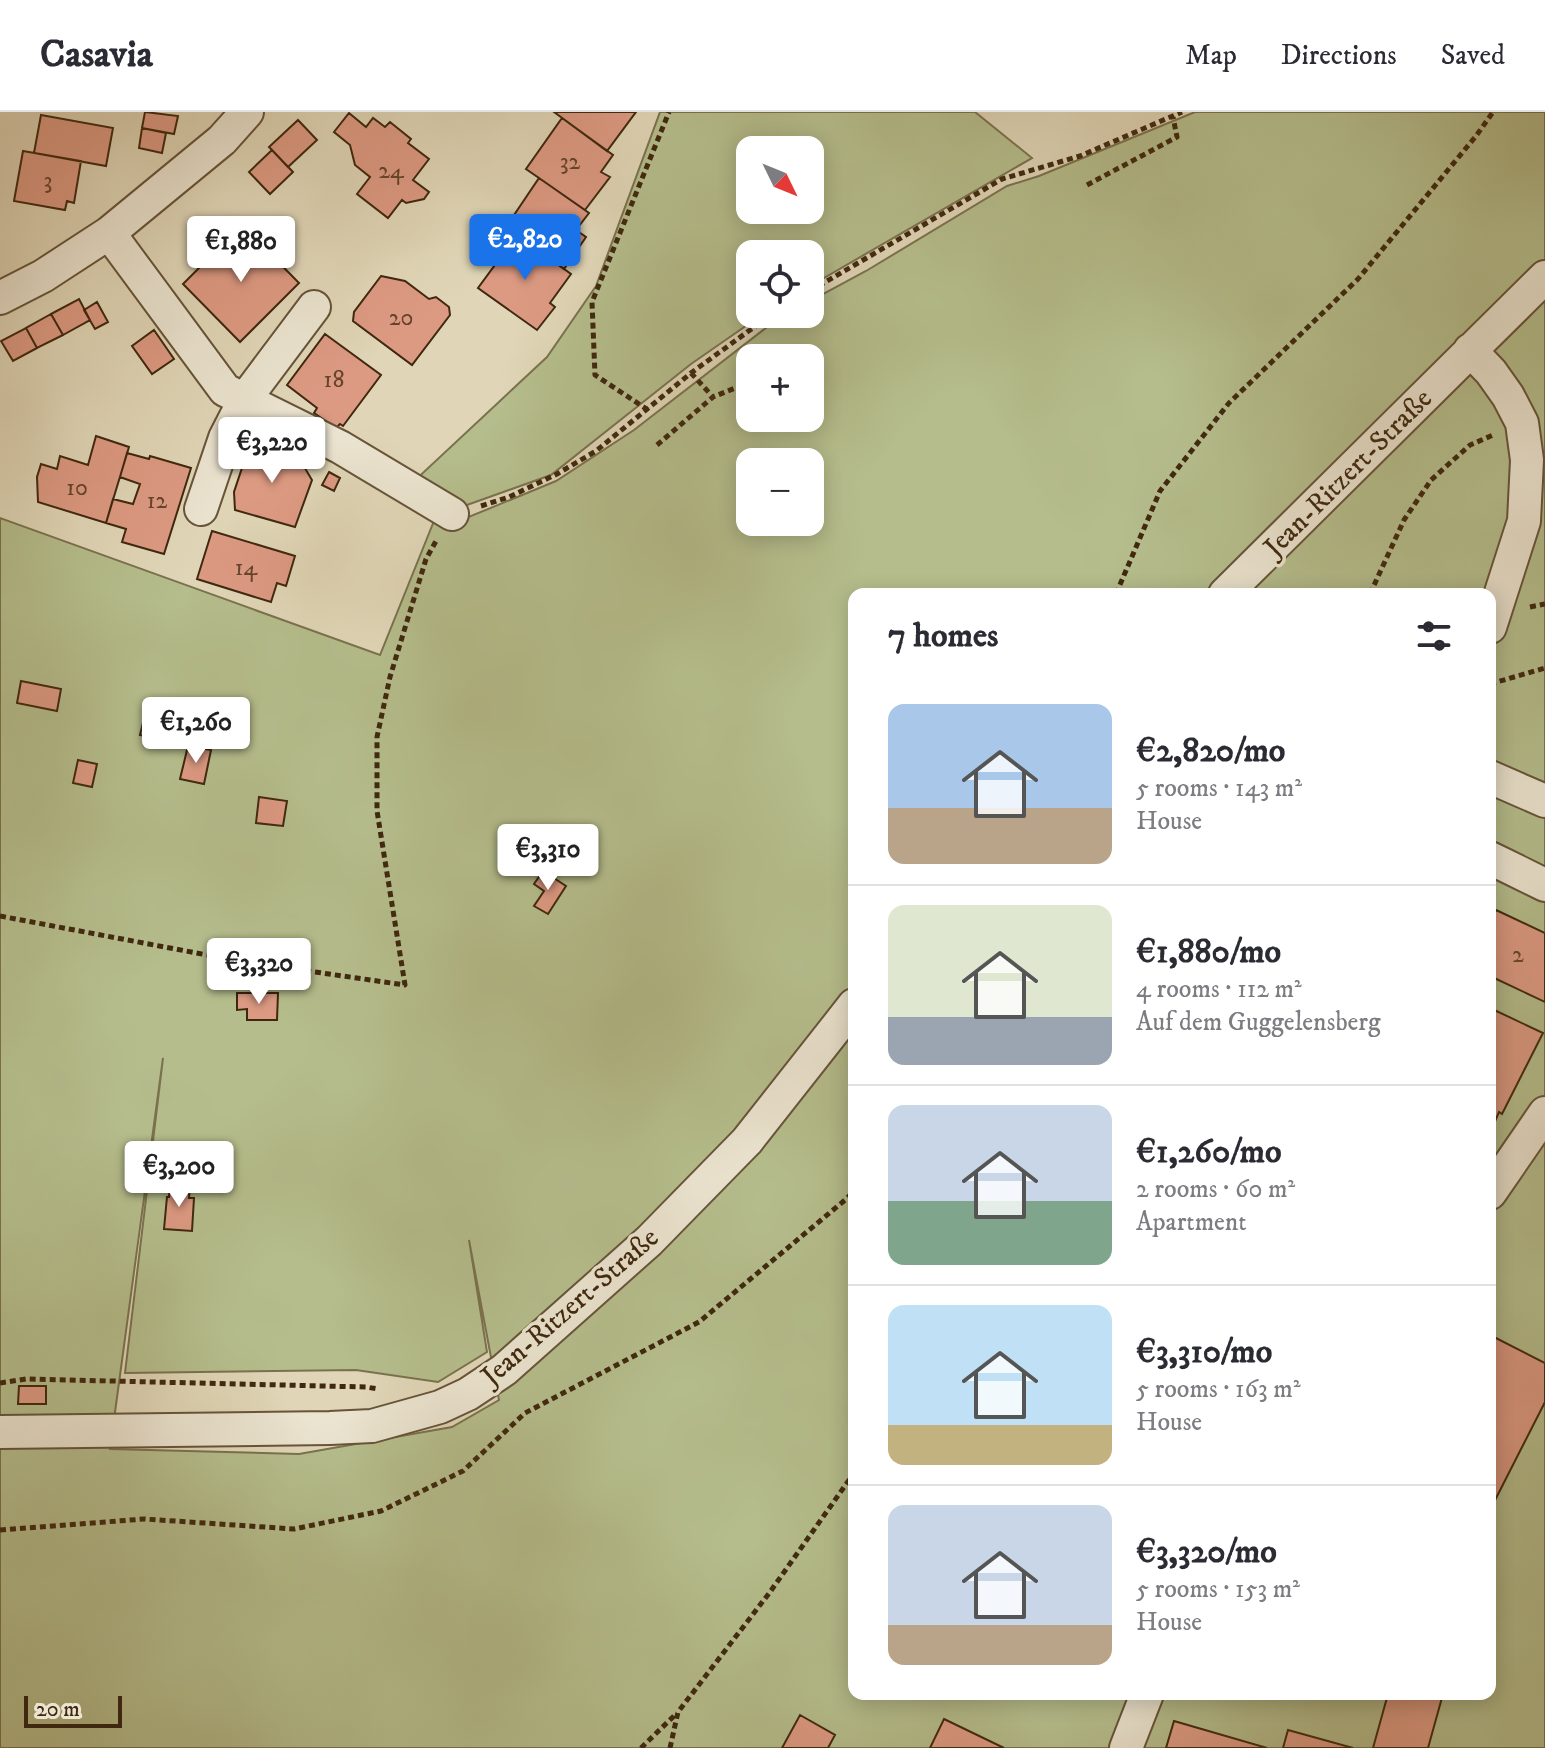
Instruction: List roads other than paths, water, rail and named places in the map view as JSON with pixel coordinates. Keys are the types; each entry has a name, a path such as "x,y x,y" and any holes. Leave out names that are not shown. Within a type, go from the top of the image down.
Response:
{"street":[{"path":"0,298 43,276 109,233 222,140 247,112"},
{"path":"109,233 225,390 340,447 452,514"},
{"name":"Jean-Ritzert-Straße","path":"1231,588 1545,277"},
{"path":"201,509 225,438 245,399 314,307"},
{"path":"1470,350 1491,372 1522,423 1527,460 1524,521 1496,608"},
{"path":"1496,780 1545,801"},
{"path":"1496,861 1545,885"},
{"name":"Jean-Ritzert-Straße","path":"0,1432 372,1426 440,1407 468,1394 504,1370 649,1241 747,1141 848,1013"},
{"path":"1496,1184 1545,1113"},
{"path":"1126,1748 1145,1700"}]}
